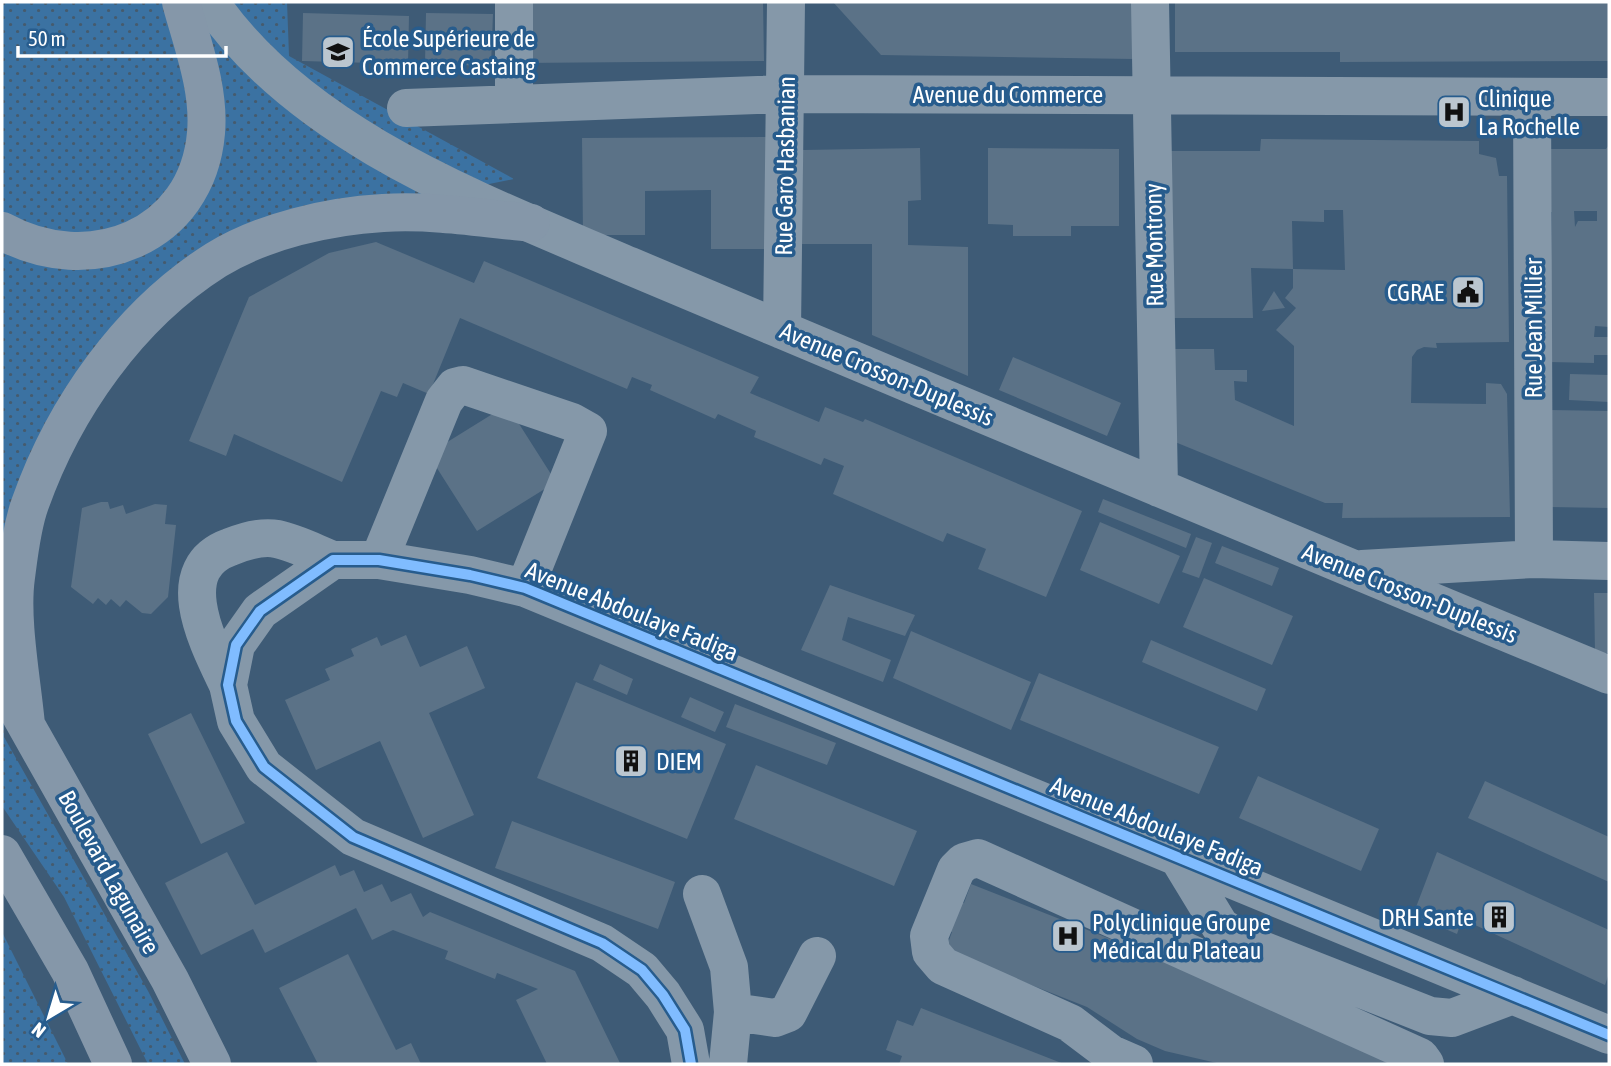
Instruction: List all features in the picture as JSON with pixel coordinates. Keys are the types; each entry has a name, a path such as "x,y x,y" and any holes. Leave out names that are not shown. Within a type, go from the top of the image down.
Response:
{"highway":[{"path":"2,231 20,241 66,252 100,249 129,243 158,226 183,201 199,172 206,131 202,79 181,2"},
{"path":"26,725 15,580 29,506 58,440 88,385 167,296 218,259 270,235 323,222 381,213 434,212 531,223"},
{"name":"Boulevard Lagunaire","path":"2,682 170,980 212,1064"},
{"path":"2,855 70,971 113,1064"}],"street":[{"name":"Avenue Crosson-Duplessis","path":"210,2 251,52 285,86 336,123 442,181 531,223 782,330 1609,675"},
{"path":"514,2 514,104"},
{"name":"Rue Garo Hasbanian","path":"782,330 786,2"},
{"name":"Rue Montrony","path":"1150,2 1159,488"},
{"name":"Avenue du Commerce","path":"406,108 786,93 1609,97"},
{"name":"Rue Jean Millier","path":"1532,97 1534,559"},
{"path":"379,560 444,401 455,387 471,387 572,422 588,431 525,588"},
{"path":"333,560 276,539 248,540 214,552 198,577 202,630 228,685 236,721 264,767 353,837 602,943 642,971 663,995 685,1030 691,1064"},
{"path":"1353,570 1534,559 1609,561"},
{"path":"228,685 236,645 260,611 333,560"},
{"name":"Avenue Abdoulaye Fadiga","path":"333,560 379,560 470,575 525,588 1609,1035"},
{"path":"1178,857 1220,926 1325,993 1425,1064"},
{"path":"1134,1064 1111,1054 1070,1023 943,966 931,952 929,936 956,870 964,862 978,858 1325,993 1430,1016 1460,1016 1513,995"},
{"path":"702,894 729,967 733,1012 728,1064"},
{"path":"733,1012 775,1018 788,1013 817,956"}],"shaded area":[{"path":"2,2 287,2 289,56 514,179 435,195 156,283 2,562"},
{"path":"2,653 4,737 148,991 185,1064 148,1064 64,897 2,806"},
{"path":"2,932 68,1064 2,1064"}],"building":[{"path":"519,2 763,2 764,61 520,63"},
{"path":"833,2 1134,2 1134,59 881,55"},
{"path":"1175,2 1609,2 1609,61 1340,62 1340,52 1175,52"},
{"path":"303,13 409,16 408,64 302,61"},
{"path":"426,13 493,14 491,66 425,64"},
{"path":"771,137 772,249 711,249 711,190 645,191 645,235 583,235 582,138"},
{"path":"1261,139 1479,141 1479,154 1496,158 1499,176 1507,176 1509,342 1436,343 1437,348 1424,347 1417,350 1412,357 1411,403 1486,404 1486,383 1501,384 1507,394 1510,517 1342,518 1343,503 1325,503 1175,442 1173,349 1214,349 1215,370 1247,370 1247,382 1234,381 1235,400 1294,426 1294,346 1276,330 1296,308 1285,298 1293,288 1293,269 1251,268 1253,318 1172,318 1171,151 1260,151","holes":["1324,210 1343,210 1345,270 1293,269 1292,221 1324,222"]},
{"path":"1609,145 1609,327 1595,326 1594,337 1609,337 1609,355 1594,355 1594,363 1549,362 1552,212 1546,212 1547,149 1606,149","holes":["1574,211 1597,211 1597,221 1578,221 1575,227"]},
{"path":"920,148 921,200 908,201 908,245 968,247 968,376 872,335 872,244 801,244 803,150"},
{"path":"988,148 1119,149 1119,226 1071,226 1071,236 1013,236 1013,225 988,224"},
{"path":"376,242 474,283 484,261 759,377 750,393 819,422 825,407 863,422 865,419 1082,511 1046,597 978,569 986,549 947,533 943,542 833,494 844,466 824,458 821,465 754,437 756,431 718,414 715,419 650,390 652,385 632,377 627,389 460,318 429,394 403,383 397,397 381,391 342,482 234,434 226,456 189,441 249,297 329,253"},
{"path":"1274,291 1285,308 1262,311"},
{"path":"1013,357 1121,403 1107,436 999,390"},
{"path":"1570,374 1609,375 1609,402 1569,400"},
{"path":"507,405 556,482 477,531 428,454"},
{"path":"1550,410 1609,411 1609,508 1550,507"},
{"path":"1103,499 1191,534 1186,548 1098,512"},
{"path":"108,502 110,509 123,505 126,514 155,504 167,505 165,524 176,525 168,597 151,614 142,613 126,600 120,607 111,599 106,605 98,598 93,604 71,587 82,508"},
{"path":"1100,522 1180,556 1159,604 1080,570"},
{"path":"1196,537 1212,543 1199,578 1182,572"},
{"path":"1222,546 1279,568 1272,586 1215,563"},
{"path":"1204,578 1293,616 1272,665 1183,627"},
{"path":"830,585 915,615 905,636 848,617 842,640 891,660 883,682 801,650"},
{"path":"1594,593 1609,593 1609,653 1595,653"},
{"path":"911,631 1031,682 1011,730 893,678"},
{"path":"406,635 420,667 467,646 485,688 429,713 474,815 423,838 380,741 316,770 285,700 330,680 325,669 354,656 351,649 377,637 381,646"},
{"path":"1151,640 1266,689 1257,711 1142,662"},
{"path":"600,664 633,679 627,695 593,680"},
{"path":"1039,673 1219,747 1199,794 1020,720"},
{"name":"DIEM","path":"576,682 726,744 687,839 537,778"},
{"path":"690,697 724,712 715,732 681,717"},
{"path":"735,704 836,743 827,765 726,727"},
{"path":"191,713 245,823 201,844 148,734"},
{"path":"756,765 917,831 894,886 734,819"},
{"path":"1258,776 1379,829 1361,871 1239,818"},
{"path":"1485,781 1609,837 1609,882 1468,818"},
{"path":"512,821 675,882 658,929 495,868"},
{"path":"227,852 255,905 335,865 340,876 354,870 364,892 382,884 391,902 411,893 423,917 430,912 575,971 620,1063 547,1064 516,1000 538,989 497,973 495,979 445,959 448,951 393,930 372,940 356,908 265,953 253,929 201,955 165,883"},
{"name":"DRH Sante","path":"1437,852 1609,930 1609,973 1605,985 1462,919 1457,934 1413,915"},
{"path":"971,884 1113,940 1145,945 1393,1054 1389,1064 1221,1064 1165,1051 1137,1039 1087,1007 945,951 952,932 936,926 948,897 964,903"},
{"path":"348,954 396,1050 411,1043 421,1064 318,1064 279,988"},
{"path":"921,1008 1064,1064 899,1064 902,1056 886,1050 897,1020 913,1026"}],"cycle path":[{"path":"691,1064 685,1030 663,995 642,970 602,943 353,837 264,767 236,721 228,685 236,645 260,611 333,560 379,560 470,575 525,588 1609,1035"}],"place":[{"name":"École Supérieure de Commerce Castaing","path":"338,52"},
{"name":"Clinique La Rochelle","path":"1454,112"},
{"name":"CGRAE","path":"1468,292"},
{"name":"DIEM","path":"631,761"},
{"name":"DRH Sante","path":"1499,917"},
{"name":"Polyclinique Groupe Médical du Plateau","path":"1068,936"}]}
